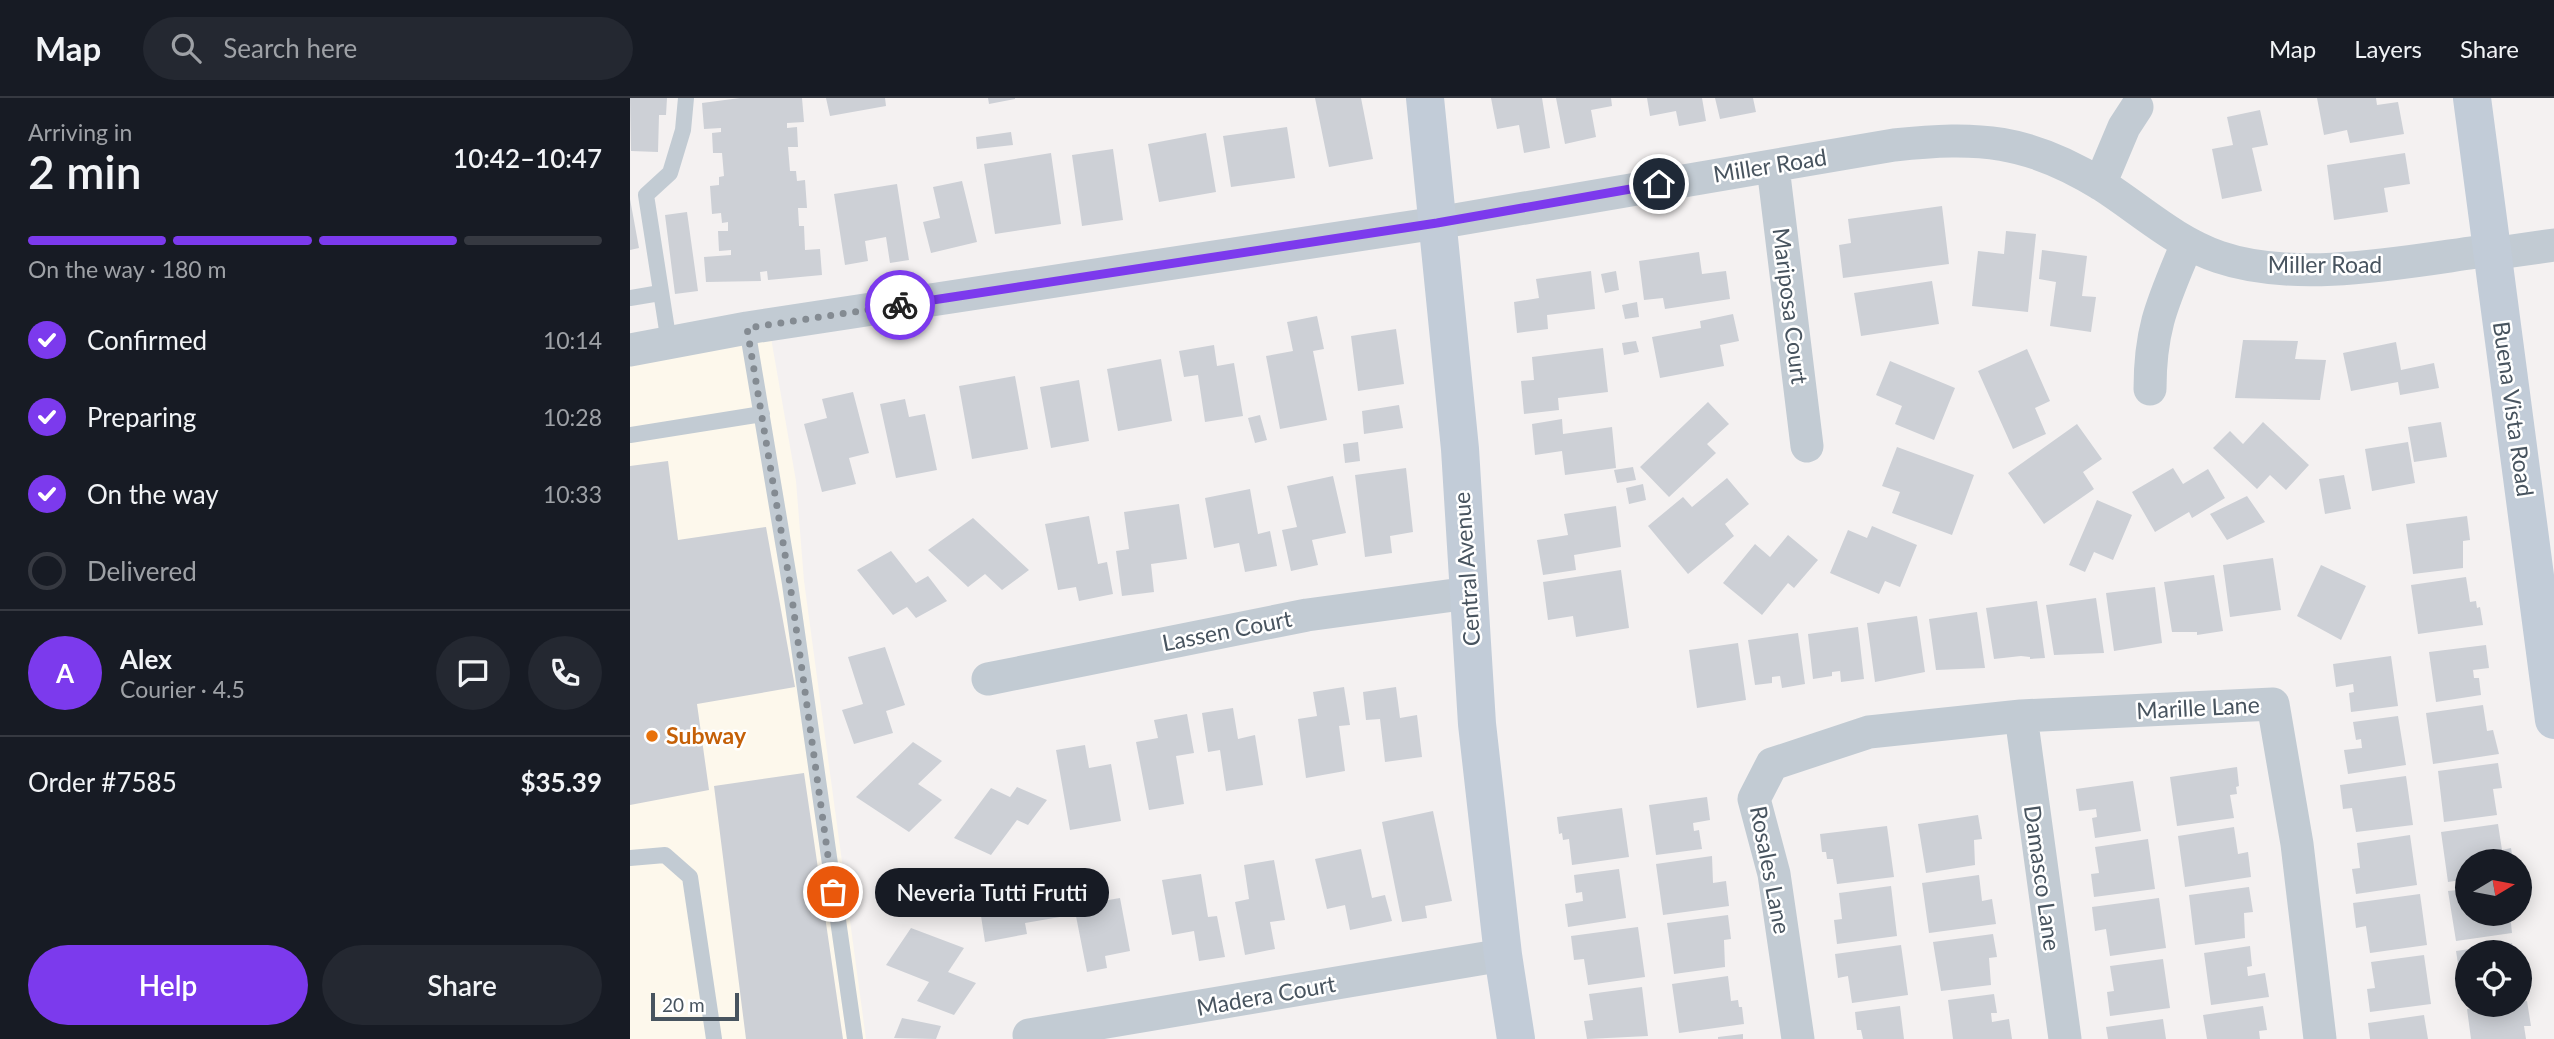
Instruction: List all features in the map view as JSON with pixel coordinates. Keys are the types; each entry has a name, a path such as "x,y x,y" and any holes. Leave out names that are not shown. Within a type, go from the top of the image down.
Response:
{"street":[{"name":"Central Avenue","path":"1424,98 1433,161 1460,449 1477,724 1503,955 1516,1039"},
{"name":"Buena Vista Road","path":"2472,98 2554,720"},
{"path":"2100,184 2123,127 2137,107"},
{"name":"Miller Road","path":"630,350 747,328 1437,223 1894,145 1982,140 2031,152 2100,184 2187,244 2221,258 2255,265 2307,269 2371,268 2477,252 2491,254 2554,245"},
{"name":"Mariposa Court","path":"1773,167 1807,446"},
{"path":"2150,388 2150,350 2155,319 2187,244"},
{"name":"Lassen Court","path":"988,679 1307,615 1469,593"},
{"name":"Marille Lane","path":"1869,732 2021,716 2273,704 2297,844 2319,1039"},
{"name":"Damasco Lane","path":"2021,716 2065,1039"},
{"name":"Rosales Lane","path":"1798,1039 1773,874 1754,799 1772,764 1869,732"},
{"name":"Madera Court","path":"1029,1035 1503,955"}],"lane":[{"path":"669,343 646,195 670,173 683,130 686,98"},
{"path":"630,298 660,293"},
{"path":"747,328 790,584 855,1039"},
{"path":"630,435 762,414"},
{"path":"630,858 665,855 690,877 715,1039"}],"shaded area":[{"path":"767,315 796,481 804,581 866,1039 630,1039 630,338"}],"building":[{"path":"630,98 667,98 666,115 659,115 658,152 631,151"},
{"path":"740,98 802,98 804,122 787,123 787,128 797,127 798,147 788,147 790,171 796,171 797,181 805,180 807,208 798,208 799,226 804,226 805,250 820,249 822,275 768,280 767,271 760,272 761,281 706,282 704,257 731,255 731,250 719,251 718,231 728,231 728,222 722,223 721,213 712,214 710,186 719,185 719,177 724,176 722,153 713,153 712,133 721,132 721,128 704,129 702,103"},
{"path":"826,98 885,98 886,106 830,116"},
{"path":"988,98 1015,98 1015,99 989,104"},
{"path":"1315,98 1361,98 1373,159 1329,167"},
{"path":"1491,98 1542,98 1550,148 1524,153 1519,125 1497,129"},
{"path":"1556,98 1611,98 1612,106 1591,110 1596,137 1565,144"},
{"path":"1647,98 1702,98 1706,121 1679,126 1676,111 1650,116"},
{"path":"1715,98 1753,98 1756,112 1720,119"},
{"path":"2317,98 2376,98 2377,105 2398,102 2404,134 2350,143 2347,130 2324,135"},
{"path":"2260,110 2268,145 2252,148 2262,191 2222,199 2212,149 2233,145 2227,117"},
{"path":"1287,127 1295,178 1231,187 1223,136"},
{"path":"1011,132 1013,145 977,149 976,137"},
{"path":"1206,133 1216,192 1159,202 1148,144"},
{"path":"1113,149 1123,220 1082,226 1072,155"},
{"path":"1051,153 1061,224 995,234 984,164"},
{"path":"2405,153 2410,184 2384,188 2388,212 2334,220 2327,165"},
{"path":"962,181 977,242 931,253 923,222 940,218 933,187"},
{"path":"897,184 909,260 890,263 886,237 865,241 868,261 845,265 834,194"},
{"path":"630,199 639,248 630,250"},
{"path":"1942,206 1949,264 1843,278 1839,245 1851,243 1848,219"},
{"path":"687,212 698,291 675,294 665,215"},
{"path":"2006,231 2036,234 2028,312 1972,306 1978,251 2004,254"},
{"path":"2042,250 2087,256 2082,296 2096,297 2091,332 2050,326 2056,282 2039,279"},
{"path":"1699,252 1702,274 1726,271 1730,299 1665,309 1663,298 1644,300 1639,261"},
{"path":"1591,271 1595,309 1547,315 1548,329 1517,333 1514,302 1539,298 1536,279"},
{"path":"1616,271 1619,290 1605,293 1601,274"},
{"path":"1932,281 1939,324 1861,336 1854,293"},
{"path":"1637,302 1639,317 1625,319 1622,305"},
{"path":"1733,314 1739,341 1720,345 1724,366 1660,378 1652,337 1701,328 1700,321"},
{"path":"1317,316 1324,349 1313,351 1327,420 1280,429 1266,356 1293,351 1287,322"},
{"path":"1396,329 1404,384 1358,391 1351,336"},
{"path":"2243,340 2298,341 2295,359 2326,360 2320,400 2235,398"},
{"path":"1636,341 1639,352 1624,355 1622,343"},
{"path":"2396,342 2401,370 2434,363 2439,388 2400,395 2398,382 2351,391 2343,353"},
{"path":"1214,345 1217,366 1234,363 1243,416 1205,422 1198,375 1184,377 1179,351"},
{"path":"1603,348 1608,392 1558,398 1559,410 1524,414 1521,381 1534,380 1532,357"},
{"path":"2027,349 2050,401 2035,408 2046,434 2013,449 1978,371"},
{"path":"1161,359 1172,421 1118,431 1107,369"},
{"path":"1890,361 1955,388 1934,440 1895,424 1902,406 1876,395"},
{"path":"1015,376 1028,449 972,459 959,386"},
{"path":"1079,380 1089,441 1051,448 1040,387"},
{"path":"853,392 869,453 849,458 856,484 822,492 804,424 827,418 822,399"},
{"path":"905,399 909,417 925,414 937,470 896,478 880,404"},
{"path":"1708,402 1729,424 1707,444 1716,453 1669,497 1640,467"},
{"path":"1399,405 1403,428 1364,434 1362,411"},
{"path":"1260,415 1267,440 1255,443 1248,418"},
{"path":"1562,419 1563,434 1612,427 1616,468 1565,475 1562,451 1535,455 1532,424"},
{"path":"2263,422 2309,465 2286,490 2270,475 2257,489 2213,448 2230,431 2243,444"},
{"path":"2441,422 2447,457 2414,462 2408,427"},
{"path":"2077,424 2102,459 2083,472 2094,489 2044,524 2008,473"},
{"path":"1358,442 1360,461 1345,463 1343,444"},
{"path":"2408,442 2415,483 2372,491 2365,449"},
{"path":"1897,447 1974,475 1952,535 1892,513 1900,492 1882,486"},
{"path":"668,461 678,540 766,527 795,687 697,704 709,790 630,805 630,466"},
{"path":"1633,467 1636,480 1617,483 1614,470"},
{"path":"1406,468 1413,532 1390,536 1392,553 1365,557 1355,475"},
{"path":"2173,468 2183,484 2208,469 2225,498 2192,518 2189,512 2155,532 2132,492"},
{"path":"2344,475 2351,509 2325,514 2319,479"},
{"path":"1333,476 1346,533 1312,540 1318,565 1291,571 1282,530 1297,527 1287,486"},
{"path":"1727,478 1749,504 1725,524 1734,536 1688,574 1648,526 1683,497 1692,507"},
{"path":"1643,484 1646,500 1629,504 1626,488"},
{"path":"1250,489 1258,534 1270,531 1277,566 1245,572 1239,543 1214,548 1205,498"},
{"path":"2247,496 2265,522 2227,540 2210,514"},
{"path":"2097,500 2132,515 2113,560 2094,552 2085,572 2069,565"},
{"path":"1179,504 1187,559 1151,564 1154,592 1122,596 1116,551 1129,549 1124,512"},
{"path":"1616,506 1621,547 1574,555 1576,570 1543,575 1537,540 1568,535 1564,514"},
{"path":"1089,516 1098,564 1107,562 1113,594 1079,601 1076,587 1058,590 1045,524"},
{"path":"2467,516 2470,540 2463,541 2463,568 2413,574 2406,524"},
{"path":"973,518 1029,570 1002,590 985,574 968,587 928,550"},
{"path":"1872,526 1917,545 1900,587 1885,581 1879,594 1830,573 1848,530 1867,538"},
{"path":"1788,535 1818,560 1794,588 1788,583 1762,615 1723,583 1755,544 1770,557"},
{"path":"891,551 916,583 928,576 947,601 916,618 907,607 893,615 857,570"},
{"path":"2273,558 2281,610 2230,617 2223,565"},
{"path":"2321,565 2366,586 2341,640 2297,616"},
{"path":"1621,570 1629,628 1576,637 1573,616 1548,620 1543,582"},
{"path":"2214,575 2223,631 2197,635 2197,632 2172,632 2164,582"},
{"path":"2466,577 2470,602 2476,601 2477,608 2480,607 2483,625 2418,634 2411,585"},
{"path":"2155,587 2162,643 2114,651 2106,593"},
{"path":"2096,598 2104,653 2054,655 2046,605"},
{"path":"2037,601 2045,658 2030,659 2021,656 1994,659 1986,608"},
{"path":"1977,612 1985,668 1936,670 1929,619"},
{"path":"1917,616 1925,672 1875,682 1867,623"},
{"path":"1858,627 1864,679 1841,682 1840,671 1832,672 1832,676 1813,679 1808,634"},
{"path":"1798,633 1805,684 1782,688 1780,676 1772,677 1772,683 1755,685 1748,640"},
{"path":"1738,643 1746,700 1697,708 1689,650"},
{"path":"2486,645 2489,668 2473,670 2474,678 2479,678 2481,695 2436,702 2429,652"},
{"path":"885,647 905,705 886,711 893,733 854,744 842,710 863,704 848,657"},
{"path":"2391,656 2398,706 2351,712 2349,693 2354,692 2353,684 2336,687 2333,664"},
{"path":"1344,687 1350,725 1339,726 1345,771 1306,778 1298,719 1317,716 1313,692"},
{"path":"1396,687 1400,718 1417,715 1422,757 1385,762 1380,719 1366,720 1363,692"},
{"path":"2483,705 2487,731 2493,730 2499,754 2433,764 2426,713"},
{"path":"1233,708 1238,739 1255,735 1263,785 1226,791 1220,750 1208,752 1202,713"},
{"path":"1187,714 1194,753 1176,756 1184,804 1149,810 1136,742 1158,738 1154,720"},
{"path":"2398,716 2406,765 2348,774 2344,750 2362,748 2361,739 2356,740 2353,722"},
{"path":"913,742 942,761 918,784 942,800 909,832 856,797"},
{"path":"1085,745 1089,768 1111,764 1121,821 1070,830 1056,750"},
{"path":"2498,763 2502,788 2493,789 2497,815 2444,822 2438,771"},
{"path":"2237,767 2237,794 2230,795 2234,818 2177,826 2170,777"},
{"path":"804,773 843,1039 746,1039 714,786"},
{"path":"2406,776 2413,825 2356,832 2352,808 2343,809 2340,785"},
{"path":"2133,781 2141,831 2095,838 2092,818 2097,817 2096,809 2079,811 2076,789"},
{"path":"1017,787 1047,800 1028,825 1017,820 991,855 954,838 991,788 1010,797"},
{"path":"1707,797 1710,820 1693,823 1694,831 1699,830 1702,849 1656,855 1649,805"},
{"path":"1622,808 1629,857 1572,865 1569,839 1563,840 1562,833 1559,834 1557,817"},
{"path":"1433,811 1452,901 1425,906 1427,918 1402,922 1382,822"},
{"path":"1978,815 1982,839 1974,840 1975,865 1926,873 1918,824"},
{"path":"2498,824 2502,849 2455,849 2455,881 2448,882 2441,832"},
{"path":"1887,826 1894,877 1837,884 1833,859 1827,859 1826,852 1822,852 1820,834"},
{"path":"2234,827 2238,854 2248,852 2251,877 2185,887 2178,836"},
{"path":"2410,835 2417,885 2356,894 2352,869 2360,868 2357,843"},
{"path":"2148,839 2155,889 2094,897 2091,874 2099,873 2095,847"},
{"path":"1361,849 1372,898 1385,895 1392,921 1350,930 1345,905 1327,909 1315,859"},
{"path":"1712,856 1713,883 1726,881 1729,906 1663,915 1656,864"},
{"path":"1274,860 1285,920 1270,922 1275,949 1245,955 1235,902 1249,899 1244,865"},
{"path":"1619,869 1626,918 1568,927 1565,904 1583,901 1582,892 1576,893 1574,875"},
{"path":"1053,874 1060,917 1025,923 1027,934 985,942 979,903 1007,899 1005,882"},
{"path":"1201,874 1208,917 1217,916 1225,957 1199,961 1194,931 1172,935 1162,880"},
{"path":"1979,875 1982,901 1992,899 1996,924 1929,933 1922,883"},
{"path":"1891,886 1897,936 1837,944 1834,920 1842,919 1839,893"},
{"path":"2249,887 2253,912 2244,913 2245,938 2195,945 2189,895"},
{"path":"2455,890 2455,926 2511,926 2512,933 2456,940 2448,891"},
{"path":"2420,894 2427,945 2370,953 2366,926 2356,928 2353,903"},
{"path":"1120,898 1130,951 1105,956 1107,968 1087,972 1074,906"},
{"path":"2159,898 2166,948 2110,956 2106,929 2095,931 2092,907"},
{"path":"1728,915 1731,939 1724,940 1725,967 1674,974 1667,923"},
{"path":"1638,927 1645,977 1588,985 1584,959 1574,960 1571,936"},
{"path":"911,928 964,948 948,972 976,983 954,1015 917,1001 929,982 886,965"},
{"path":"1993,934 1997,957 1989,958 1991,985 1941,991 1933,942"},
{"path":"1901,945 1908,995 1852,1003 1848,976 1838,978 1835,954"},
{"path":"2250,946 2252,966 2247,967 2248,976 2265,973 2269,997 2211,1005 2204,953"},
{"path":"2424,955 2431,1004 2370,1012 2367,989 2375,988 2371,962"},
{"path":"2163,959 2170,1008 2110,1016 2107,992 2114,991 2110,966"},
{"path":"1728,976 1731,1001 1738,1000 1739,1007 1742,1007 1744,1024 1679,1033 1672,984"},
{"path":"1642,987 1648,1036 1587,1039 1584,1021 1593,1020 1589,994"},
{"path":"1994,994 1997,1013 1991,1013 1992,1022 2009,1019 2012,1039 1953,1039 1948,1000"},
{"path":"1900,1006 1904,1039 1863,1039 1861,1030 1857,1030 1855,1012"},
{"path":"2263,1006 2267,1030 2259,1031 2260,1039 2207,1039 2203,1015"},
{"path":"2424,1015 2428,1039 2370,1039 2368,1023"},
{"path":"2468,1017 2530,1017 2531,1026 2524,1026 2526,1039 2471,1039"},
{"path":"902,1018 941,1026 936,1039 894,1038"},
{"path":"2163,1019 2166,1039 2108,1039 2106,1027"},
{"path":"1743,1034 1743,1039 1718,1039 1718,1037"}],"way so far":[{"path":"833,892 790,584 747,328 900,305"}],"place":[{"name":"Subway","path":"652,736"},
{"name":"Neveria Tutti Frutti","path":"833,892"}],"route":[{"path":"900,305 1437,223 1659,184"}]}
